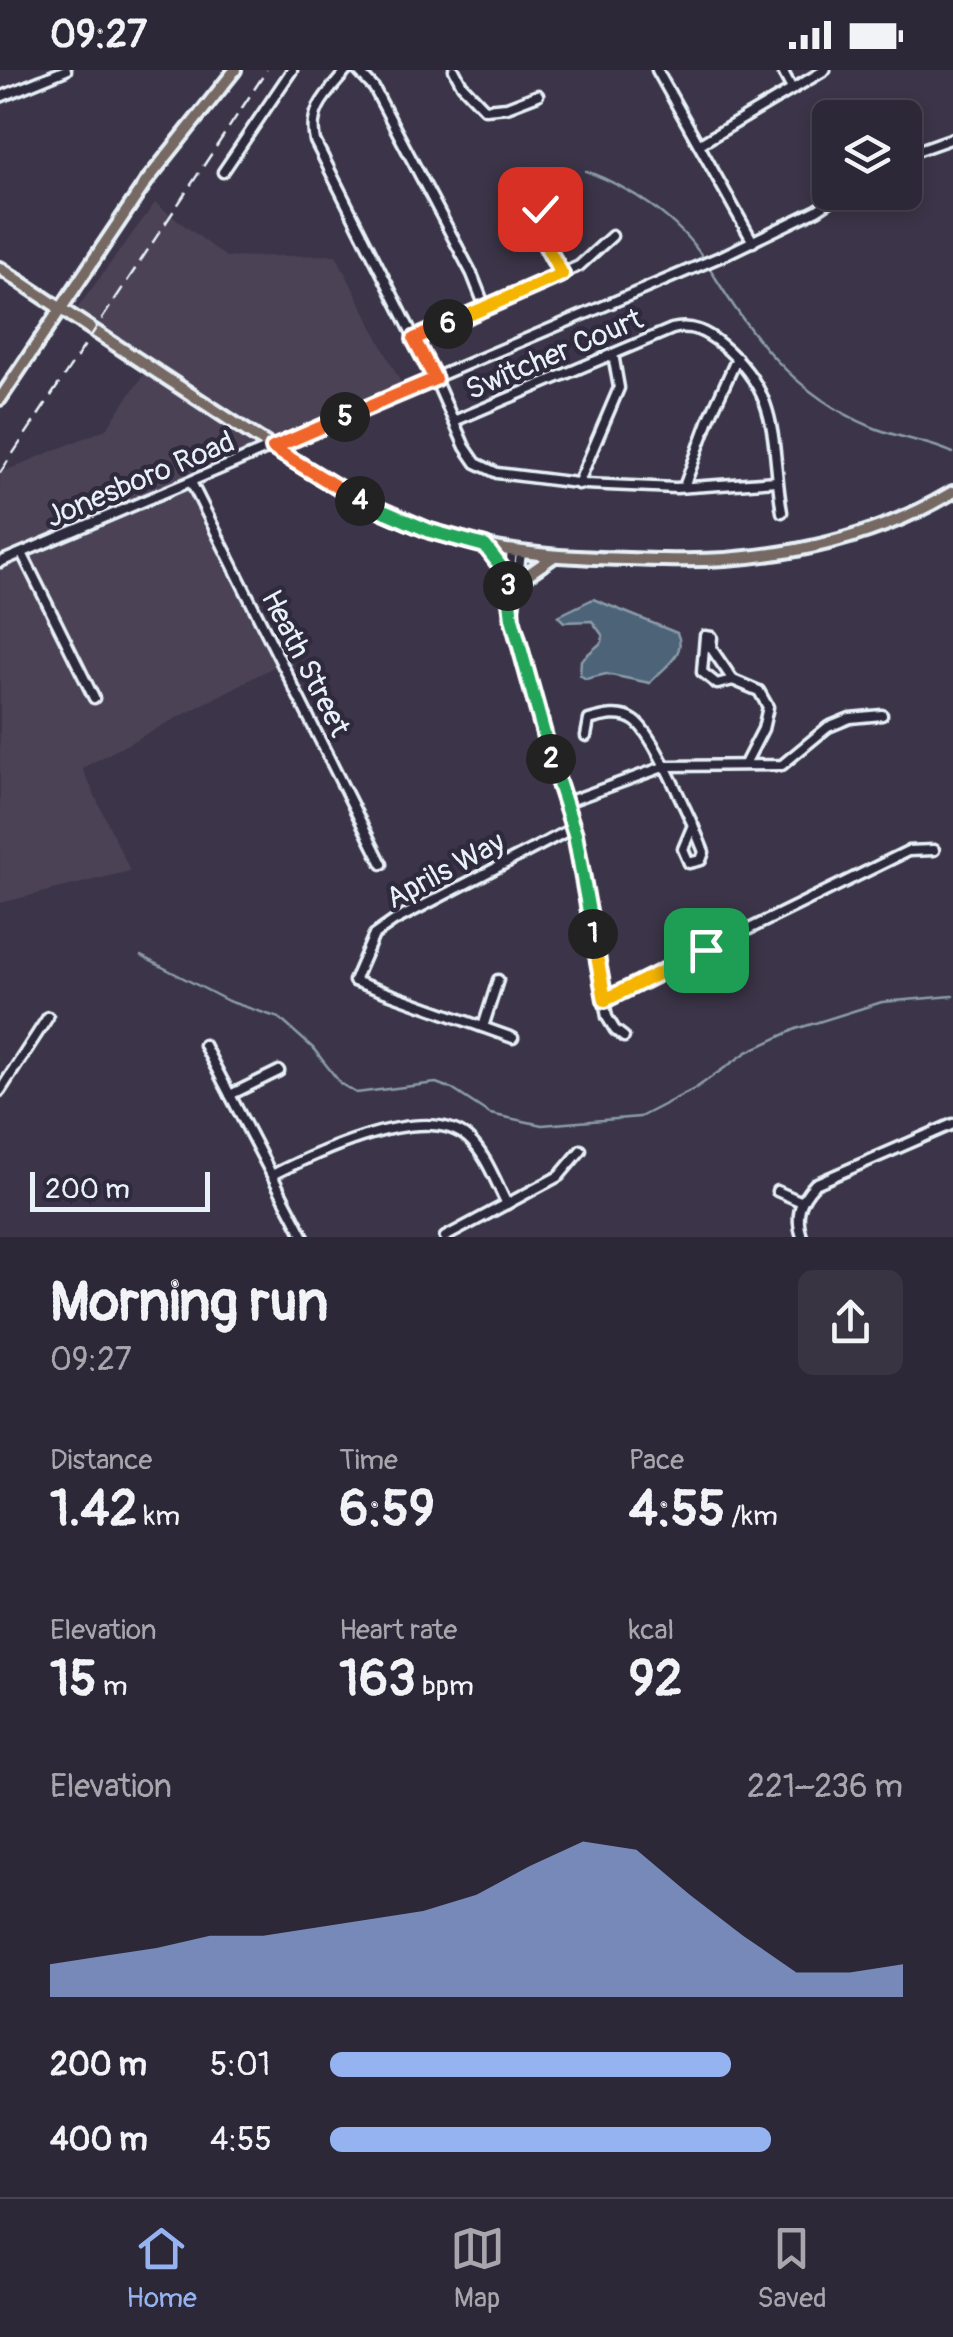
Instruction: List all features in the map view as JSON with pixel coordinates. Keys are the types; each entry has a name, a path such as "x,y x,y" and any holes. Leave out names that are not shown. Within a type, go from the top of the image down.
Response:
{"main road":[{"path":"0,399 146,182 235,70"},
{"path":"0,268 335,488 430,531 485,546 553,556 690,561 754,557 799,550 869,531 953,492"},
{"path":"485,546 513,583 553,556"}],"street":[{"path":"0,97 66,70"},
{"path":"223,172 292,70"},
{"path":"346,70 316,109 311,124 315,141 469,454 487,470 578,484 684,487 777,481"},
{"path":"356,70 374,88 486,306"},
{"path":"454,70 485,110 507,107 538,95"},
{"path":"657,70 753,242"},
{"path":"782,70 792,89"},
{"path":"700,144 825,70"},
{"path":"922,150 953,138"},
{"path":"540,209 536,222 562,274"},
{"name":"Jonesboro Road","path":"0,562 753,242 812,210"},
{"path":"414,339 579,266 612,236"},
{"name":"Switcher Court","path":"454,422 672,329 686,327 708,334 737,358 756,381 772,426 782,512"},
{"path":"578,484 619,388 614,354"},
{"path":"684,487 737,358"},
{"name":"Heath Street","path":"191,482 382,864"},
{"path":"517,552 512,618 573,828 610,1023 624,1037"},
{"path":"22,553 94,698"},
{"path":"733,680 717,684 702,672 704,636 712,637 711,648 733,680 759,691 768,706 763,729 745,764"},
{"path":"586,736 589,720 608,715 636,722 666,766 693,824"},
{"path":"564,802 666,766 782,765 828,726 850,718 882,716"},
{"name":"Aprils Way","path":"513,1038 354,980 374,936 394,921 573,828"},
{"path":"605,1000 908,851 934,850"},
{"path":"483,1027 498,980"},
{"path":"0,1090 48,1017"},
{"path":"204,1046 304,1237"},
{"path":"230,1094 279,1070"},
{"path":"272,1176 336,1144 436,1124 456,1130 473,1143 507,1204"},
{"path":"802,1237 796,1218 815,1184 953,1124"},
{"path":"445,1237 559,1176 582,1150"},
{"path":"777,1191 802,1202"}],"shaded area":[{"path":"155,203 226,257 336,255 406,393 196,482 283,662 82,768 130,871 0,903 0,473 106,429 149,367 73,314"}],"water":[{"path":"593,599 677,633 676,655 650,683 606,674 586,679 580,675 581,660 602,642 603,636 592,621 564,622 558,616"}],"waterway":[{"path":"586,171 652,206 681,230 704,259"},
{"path":"709,267 758,340 797,381 845,414 872,427 953,453"},
{"path":"141,956 228,1001 279,1018 313,1048 341,1084 356,1093 436,1083 490,1114 542,1125 640,1117 696,1088 747,1052 796,1029 882,1002 953,996"}],"railway":[{"path":"0,473 267,70"}],"route":[{"path":"540,209 536,222 562,274 414,339 435,379 273,448 378,510 430,531 485,546 502,568 512,618 575,834 605,1000 706,950"}]}
